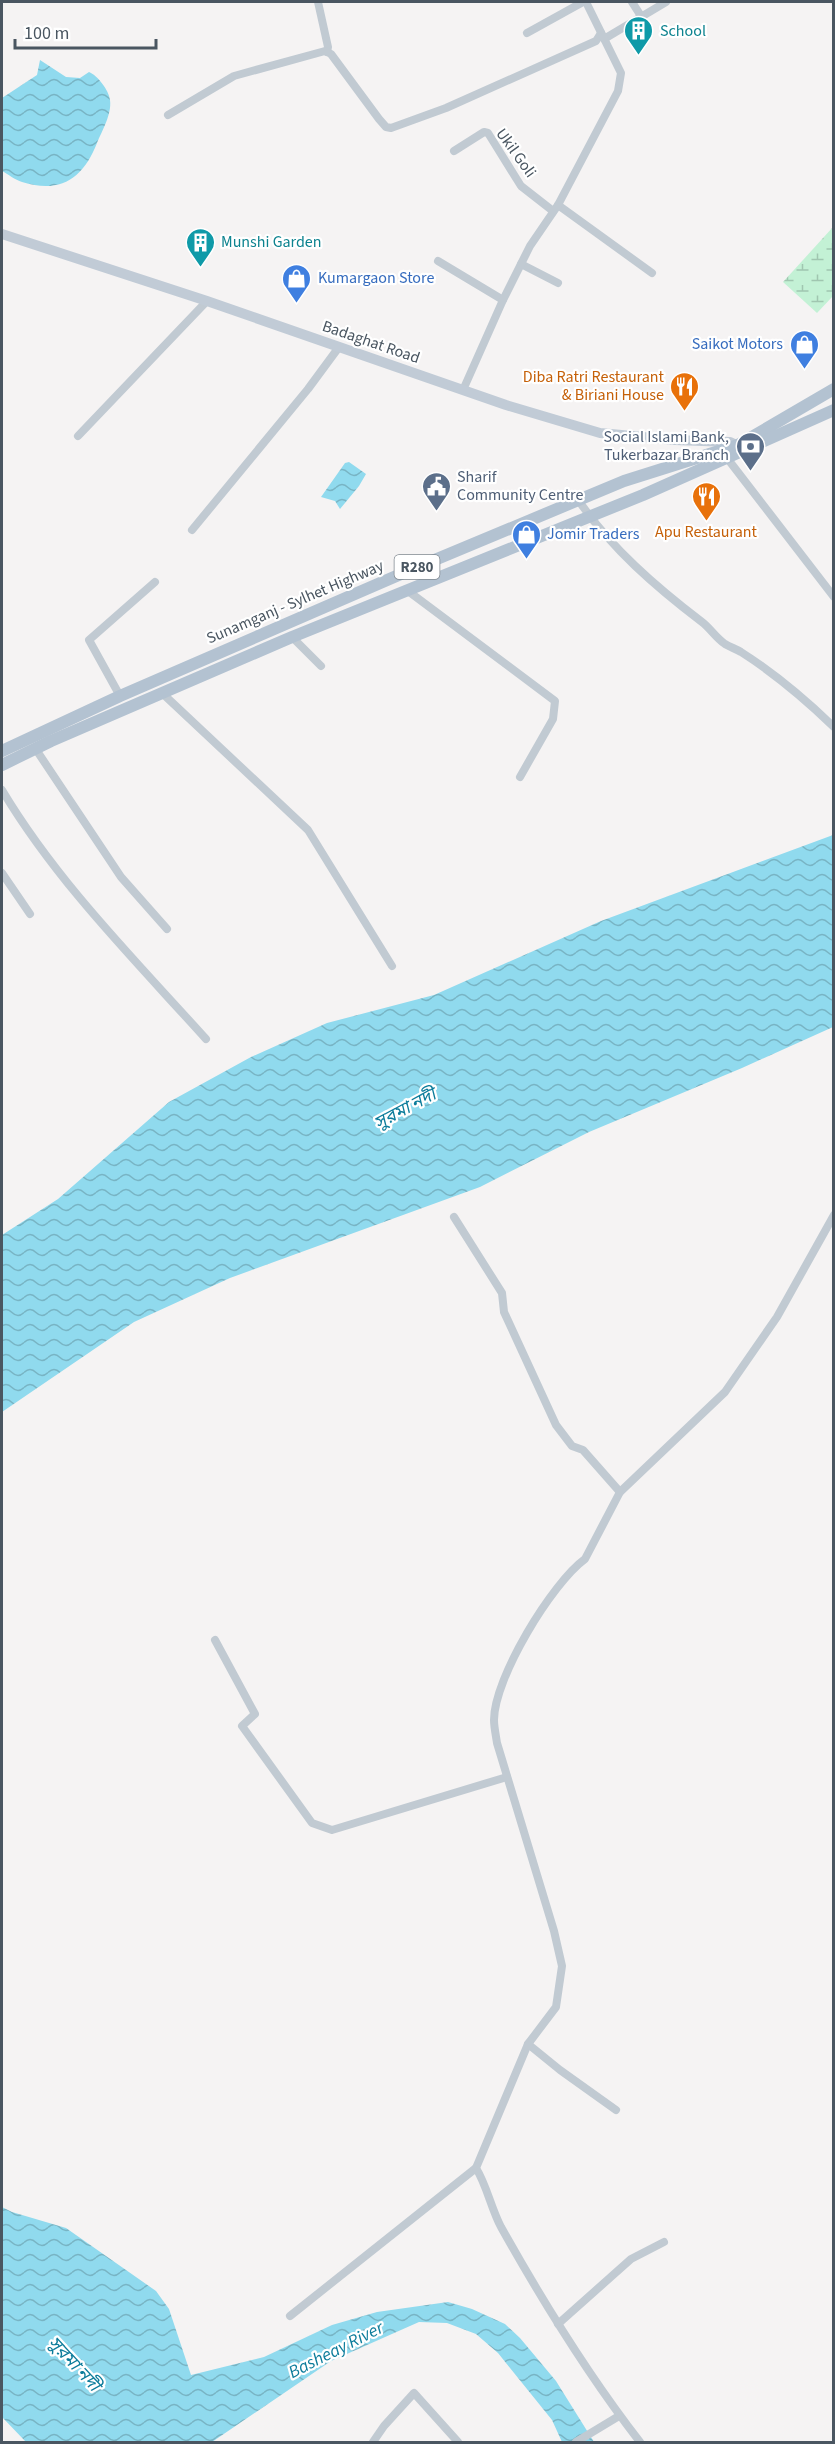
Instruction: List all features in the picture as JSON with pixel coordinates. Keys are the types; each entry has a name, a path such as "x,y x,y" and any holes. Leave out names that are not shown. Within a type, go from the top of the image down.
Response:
{"main road":[{"name":"Badaghat Road","path":"2,234 506,405 600,433 675,440 730,442 741,448"},
{"name":"Sunamganj - Sylhet Highway","path":"2,765 35,748 292,637 632,500 727,458 834,389"},
{"name":"Sunamganj - Sylhet Highway","path":"2,751 120,696 473,544 624,482 741,448 834,410"},
{"path":"624,482 632,500"},
{"path":"473,544 480,561"}],"street":[{"path":"318,2 328,47 327,52"},
{"path":"462,390 521,264 556,208 618,91 621,73 585,2 527,33"},
{"path":"632,2 642,16"},
{"path":"168,115 234,76 327,52 331,54 379,119 386,127 391,128 446,108 596,41 666,2"},
{"name":"Ukil Goli","path":"454,151 484,132 488,133 521,186 556,208"},
{"path":"556,208 652,273"},
{"path":"438,261 503,300"},
{"path":"521,264 558,283"},
{"path":"78,436 207,302"},
{"path":"192,530 308,389 339,347"},
{"path":"727,458 834,597"},
{"path":"579,501 590,517 636,567 670,598 705,624 725,644 739,650 770,674 786,683 834,726"},
{"path":"120,696 89,640 155,582"},
{"path":"408,591 555,701 553,718 520,777"},
{"path":"292,637 321,666"},
{"path":"162,693 180,713 308,830 392,966"},
{"path":"35,748 121,877 167,929"},
{"path":"2,790 26,830 55,869 206,1039"},
{"path":"2,873 30,914"},
{"path":"290,2316 476,2168 528,2044 556,2007 562,1966 554,1931 497,1743 494,1719 499,1694 518,1649 531,1627 576,1565 585,1559 620,1492 725,1392 777,1317 834,1215"},
{"path":"454,1217 502,1293 504,1312 556,1425 572,1446 583,1450 620,1492"},
{"path":"214,1640 255,1714 242,1726 312,1823 332,1830 507,1777"},
{"path":"528,2044 616,2110"},
{"path":"476,2168 483,2179 499,2224 558,2324 619,2416 640,2442"},
{"path":"558,2324 632,2259 664,2242"},
{"path":"373,2442 384,2426 414,2393 458,2442"},
{"path":"576,2442 619,2416"}],"green space":[{"path":"833,227 833,296 817,313 783,282"}],"water":[{"path":"40,60 66,77 80,78 89,72 105,88 110,100 110,111 106,122 85,166 68,180 48,186 22,182 2,171 2,98 37,75"},
{"path":"349,462 366,474 340,509 335,501 321,497 345,463"},
{"name":"সুরমা নদী","path":"833,835 833,1027 589,1132 480,1187 230,1278 134,1322 2,1412 2,1235 58,1199 169,1102 251,1057 327,1023 434,995 601,921"},
{"path":"2,2207 66,2228 156,2291 169,2309 191,2375 264,2357 332,2325 377,2312 448,2302 472,2309 505,2324 520,2338 556,2381 594,2442 562,2442 552,2420 498,2353 476,2334 447,2323 419,2322 331,2361 212,2442 26,2442 2,2417"}],"place":[{"name":"School","path":"639,56"},
{"name":"Munshi Garden","path":"200,268"},
{"name":"Kumargaon Store","path":"297,304"},
{"name":"Saikot Motors","path":"804,370"},
{"name":"Diba Ratri Restaurant & Biriani House","path":"685,412"},
{"name":"Social Islami Bank, Tukerbazar Branch","path":"750,472"},
{"name":"Sharif Community Centre","path":"436,512"},
{"name":"Apu Restaurant","path":"706,522"},
{"name":"Jomir Traders","path":"526,560"}],"water label":[{"name":"Basheay River","path":"336,2350"}]}
